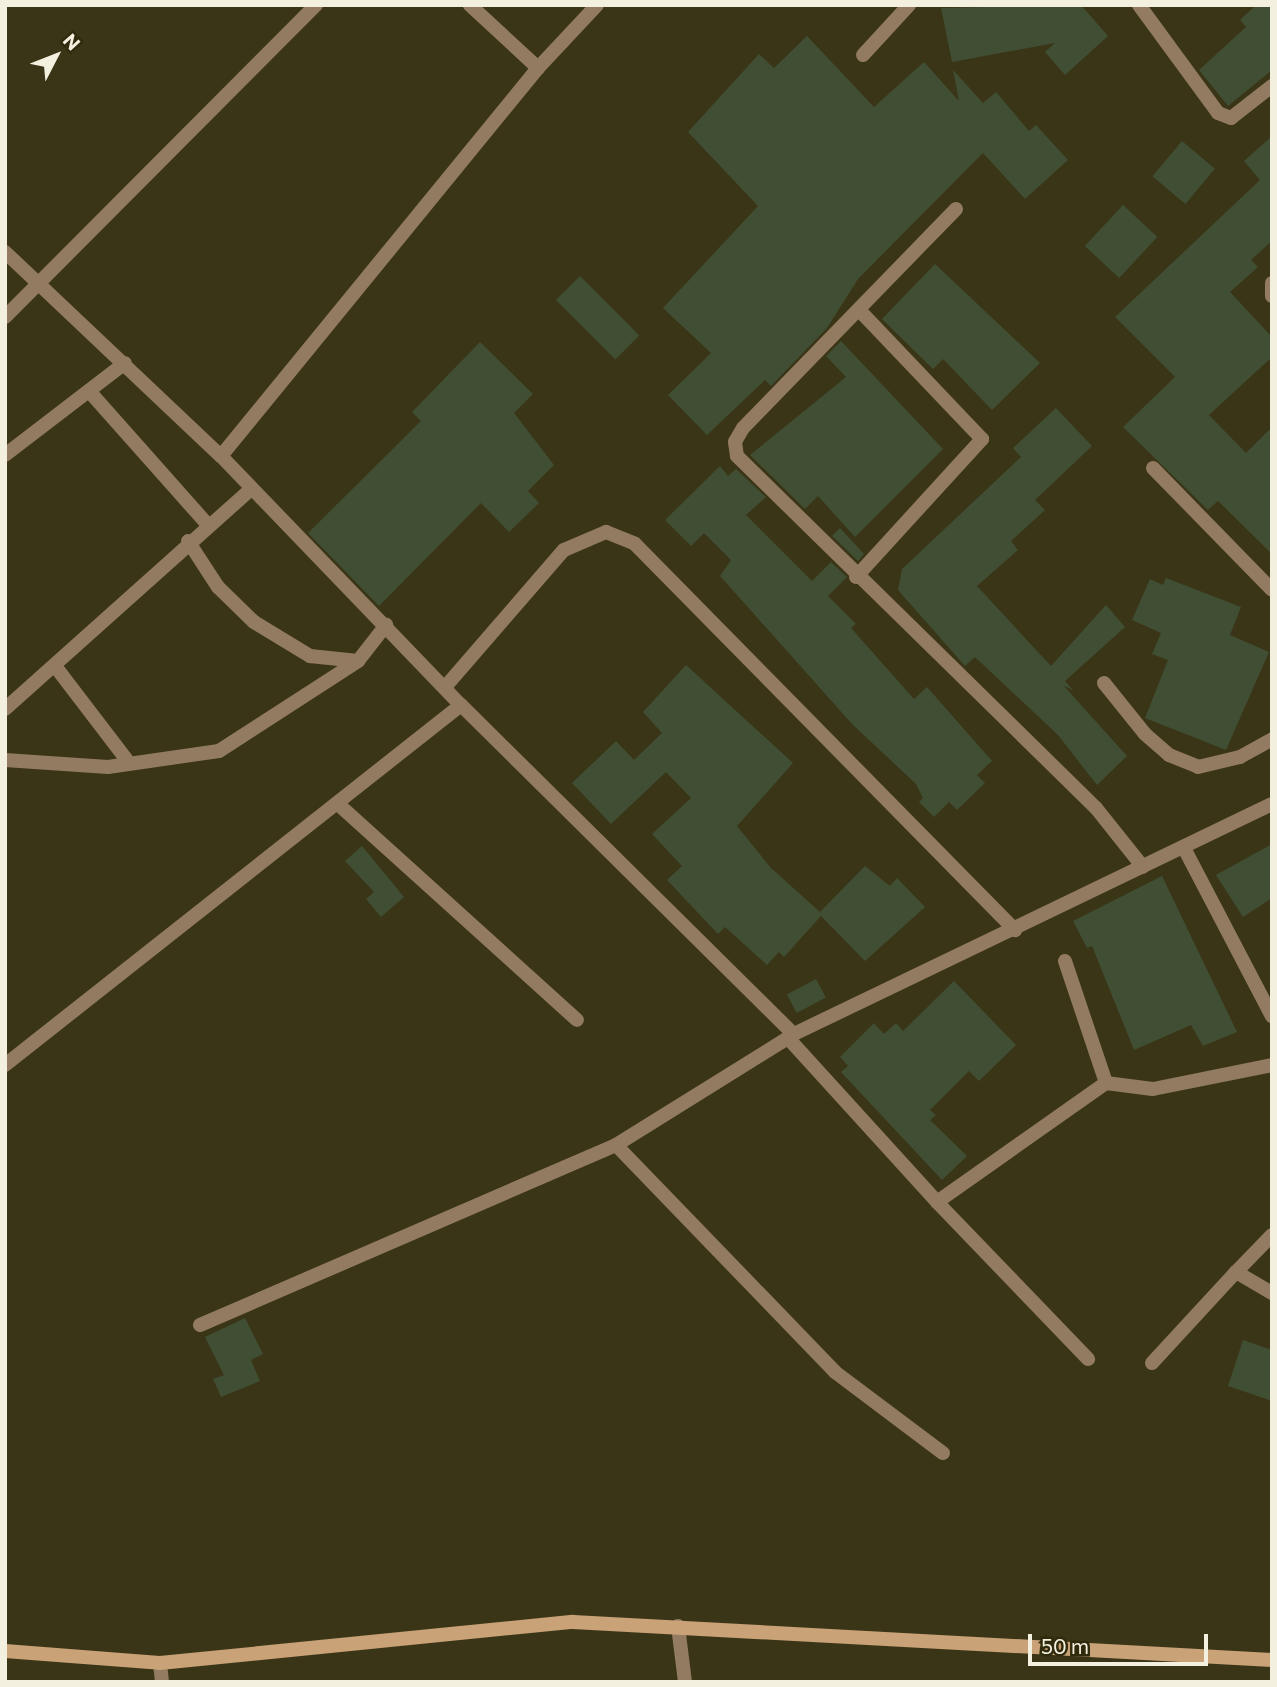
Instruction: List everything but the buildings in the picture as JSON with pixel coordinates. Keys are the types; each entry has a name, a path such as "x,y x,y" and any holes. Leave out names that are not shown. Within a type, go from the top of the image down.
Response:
{"street":[{"path":"5,317 43,285 316,5"},
{"path":"470,5 538,68"},
{"path":"221,456 538,68 597,5"},
{"path":"863,55 909,5"},
{"path":"1139,5 1218,113 1231,118 1272,86"},
{"path":"956,209 735,442 737,456 856,577 1096,808 1143,867"},
{"path":"5,252 43,285 221,456 446,686 461,705 791,1036 937,1202 1088,1359"},
{"path":"1272,283 1272,296"},
{"path":"856,577 982,439 859,310"},
{"path":"5,455 125,363"},
{"path":"89,391 207,524"},
{"path":"1153,468 1272,590"},
{"path":"5,709 207,524 252,488"},
{"path":"446,686 564,551 606,531 635,544 1015,930"},
{"path":"188,541 218,587 254,622 310,656 358,660"},
{"path":"5,760 130,764 219,751 358,660 386,625"},
{"path":"55,666 130,764"},
{"path":"1104,683 1145,734 1169,755 1198,767 1240,757 1272,739"},
{"path":"5,1065 461,705"},
{"path":"338,804 576,1020"},
{"path":"200,1325 616,1145 791,1036 1272,804"},
{"path":"1184,848 1272,1016"},
{"path":"1065,961 1106,1083"},
{"path":"937,1202 1106,1083 1153,1089 1272,1065"},
{"path":"616,1145 835,1372 943,1453"},
{"path":"1152,1363 1272,1235"},
{"path":"1236,1272 1272,1293"},
{"path":"5,1651 160,1663 573,1622 1272,1660"},
{"path":"678,1626 685,1682"},
{"path":"160,1663 162,1682"}]}
